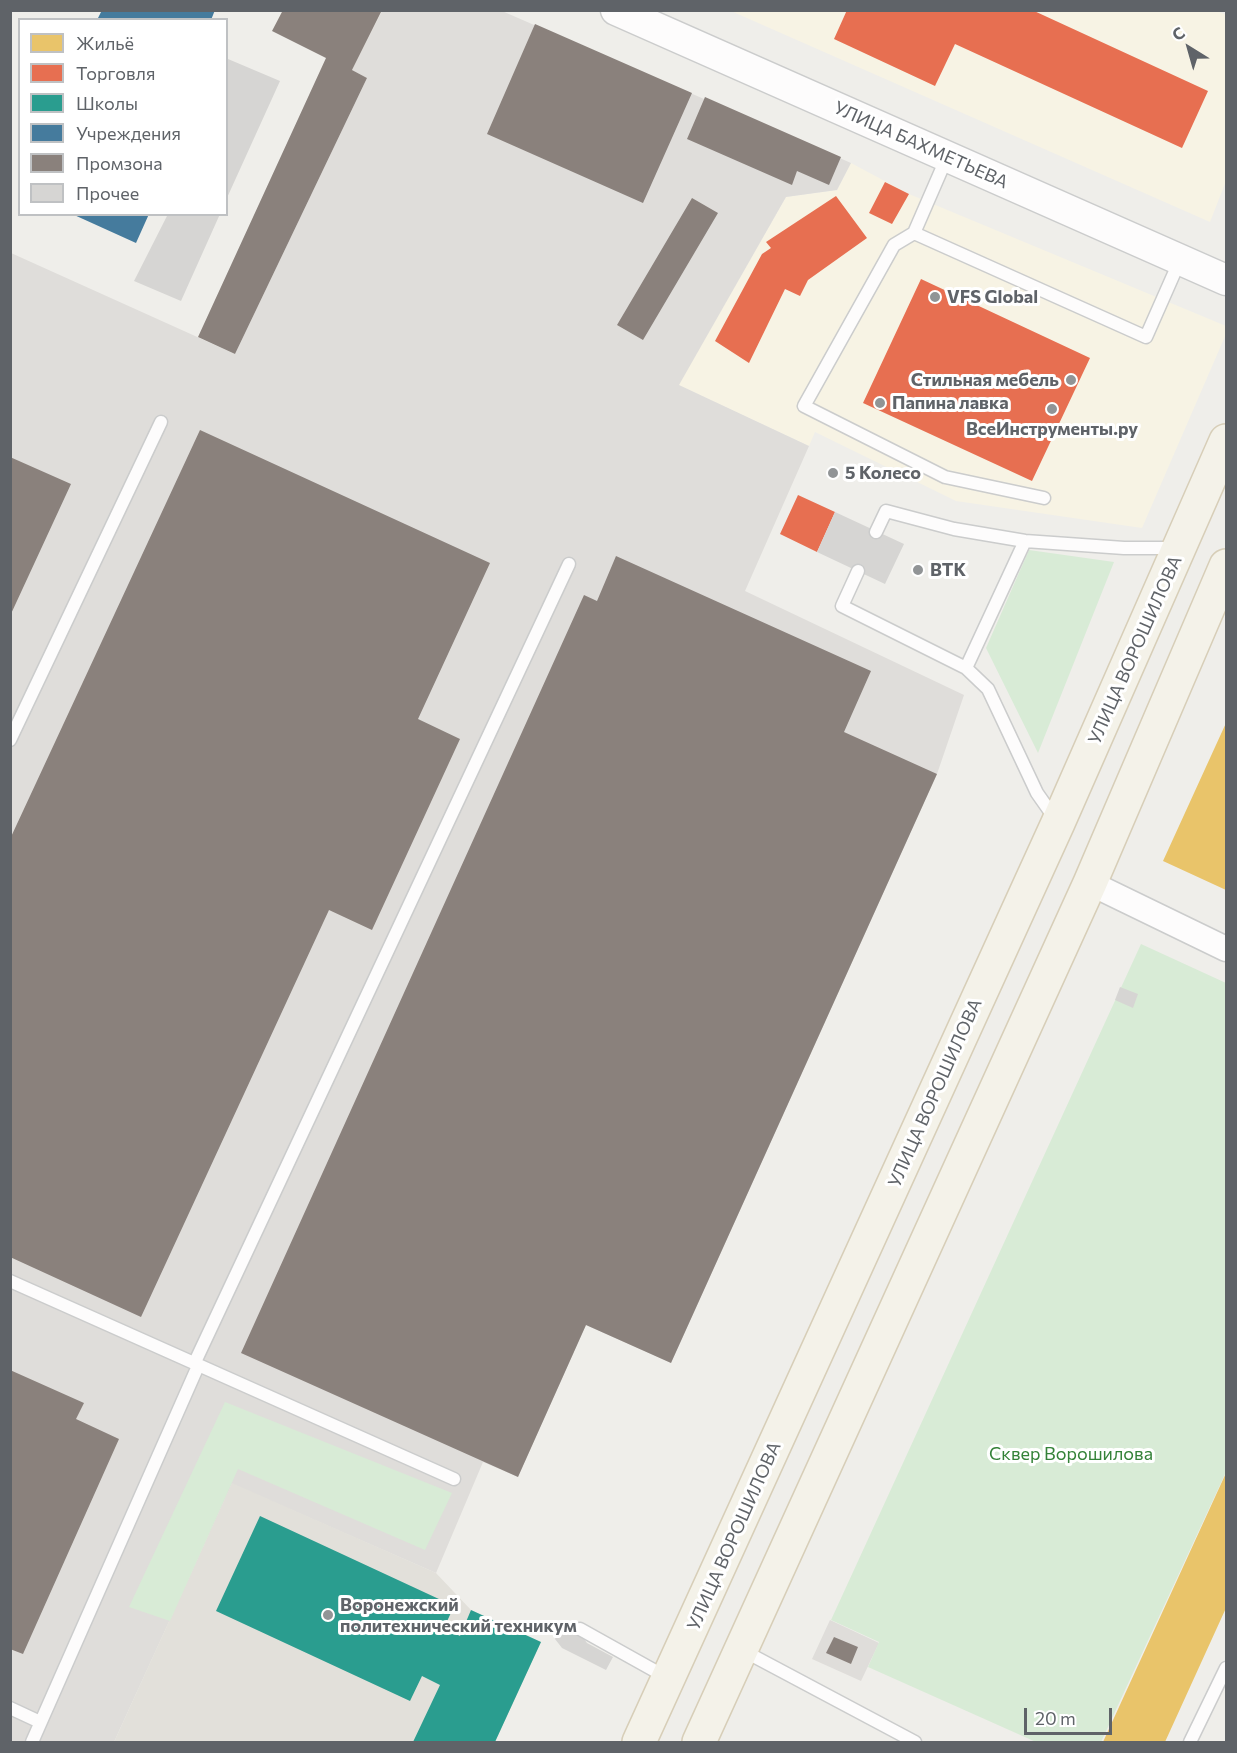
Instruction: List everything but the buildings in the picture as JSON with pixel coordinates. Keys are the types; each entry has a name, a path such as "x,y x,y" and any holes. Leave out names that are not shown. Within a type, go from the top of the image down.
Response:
{"main road":[{"name":"УЛИЦА ВОРОШИЛОВА","path":"639,1743 1058,823 1227,441"},
{"path":"699,1743 1090,883 1227,566"}],"street":[{"name":"УЛИЦА БАХМЕТЬЕВА","path":"616,10 1227,280"},
{"path":"1090,883 1227,949"}],"lane":[{"path":"947,157 914,233 894,245 804,406 945,477 1044,498"},
{"path":"914,233 1146,337 1180,260"},
{"path":"10,740 161,422"},
{"path":"876,532 886,511 954,529 1025,542 1124,548 1180,548"},
{"path":"966,668 1025,542"},
{"path":"32,1743 196,1364 569,564"},
{"path":"858,571 842,606 966,668 988,689 1037,793 1058,823"},
{"path":"10,1281 454,1479"},
{"path":"580,1629 669,1679"},
{"path":"741,1649 915,1743"},
{"path":"1190,1743 1227,1668"},
{"path":"10,1708 40,1722"}],"shaded area":[{"path":"382,11 502,11 851,163 837,190 786,197 679,385 809,446 745,591 964,695 937,774 671,1363 586,1325 518,1477 483,1462 436,1573 232,1484 114,1742 11,1742 11,253 235,354 367,78 352,70"},
{"path":"731,11 1217,11 1226,15 1226,181 1210,222"},
{"path":"851,163 909,194 1226,326 1226,334 1142,528 956,501 815,432 809,446 678,385 786,197 837,190"},
{"name":"Воронежский политехнический техникум","path":"232,1483 436,1573 471,1610 541,1642 495,1742 114,1742"},
{"path":"830,1620 879,1643 861,1681 812,1659"}],"green space":[{"path":"1029,550 1114,562 1038,753 986,648"},
{"name":"Сквер Ворошилова","path":"1141,944 1226,983 1226,1472 1101,1742 1036,1742 868,1667 879,1642 831,1620"},
{"path":"225,1402 452,1493 425,1550 238,1469 170,1621 129,1607"}],"place":[{"name":"VFS Global","path":"935,297"},
{"name":"Стильная мебель","path":"1071,380"},
{"name":"Папина лавка","path":"880,403"},
{"name":"ВсеИнструменты.ру","path":"1052,409"},
{"name":"5 Колесо","path":"833,473"},
{"name":"ВТК","path":"918,570"},
{"name":"Воронежский политехнический техникум","path":"328,1615"}]}
